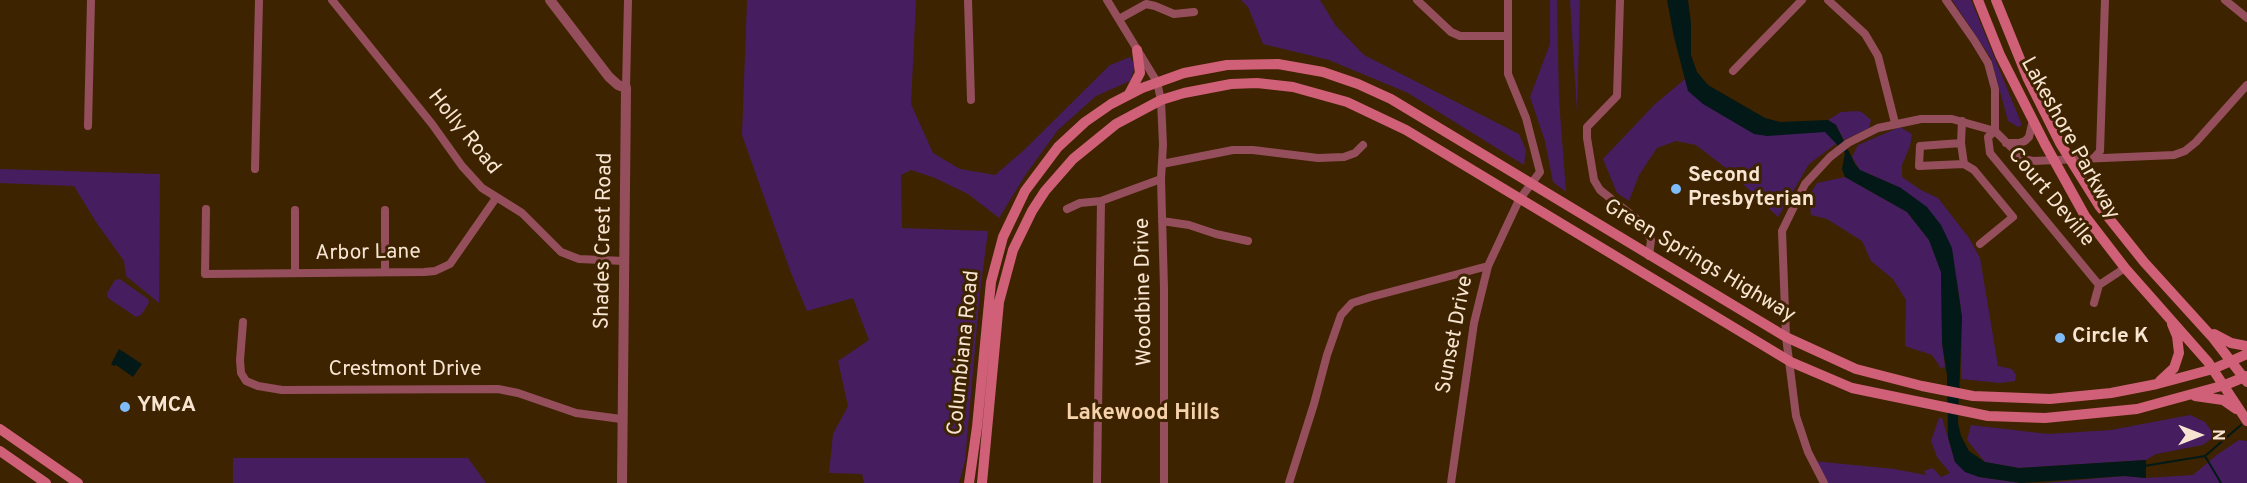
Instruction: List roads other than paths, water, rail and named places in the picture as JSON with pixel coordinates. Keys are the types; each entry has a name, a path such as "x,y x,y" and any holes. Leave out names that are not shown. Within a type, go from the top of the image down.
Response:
{"main road":[{"name":"Lakeshore Parkway","path":"1978,0 2000,55 2054,162 2085,216 2125,268 2213,369 2245,418"},
{"name":"Lakeshore Parkway","path":"1996,0 2028,80 2070,160 2117,230 2246,378"},
{"path":"1129,94 1140,74 1137,50"},
{"name":"Green Springs Highway","path":"1157,82 1184,73 1227,65 1278,64 1323,72 1358,84 1391,99 1532,183 1648,256 1786,337 1856,369 1922,386 1969,395 2043,399 2105,394 2157,384 2213,369 2247,354"},
{"name":"Columbiana Road","path":"982,483 994,266 1018,202 1050,156 1071,134 1098,112 1129,94 1157,82"},
{"name":"Green Springs Highway","path":"1161,100 1231,84 1257,83 1293,87 1347,102 1406,130 1791,362 1852,388 1976,414 2045,418 2137,409 2246,378"},
{"name":"Columbiana Road","path":"969,483 993,302 1019,236 1032,212 1055,179 1073,159 1104,131 1161,100"},
{"path":"2186,309 2215,335 2231,343 2247,346"},
{"path":"2157,384 2174,368 2179,353 2177,336 2169,316"},
{"path":"2183,396 2223,400 2245,418"},
{"path":"0,429 78,483"},
{"path":"0,451 46,483"}],"street":[{"path":"88,126 91,0"},
{"path":"255,169 259,0"},
{"name":"Holly Road","path":"332,0 427,117 471,177 496,198 522,213 561,252 579,259 624,261"},
{"path":"550,0 609,77 618,85 626,87"},
{"name":"Shades Crest Road","path":"622,483 628,0"},
{"path":"968,0 971,100"},
{"name":"Woodbine Drive","path":"1107,0 1157,82 1161,100 1164,483"},
{"path":"1508,0 1508,74 1526,118 1540,172 1532,183"},
{"path":"1620,0 1617,96 1587,128 1587,138 1594,180 1600,190 1644,225 1651,240 1648,256"},
{"path":"1733,71 1802,0"},
{"path":"1828,0 1865,34 1878,56 1895,123"},
{"path":"1946,0 1988,63 1995,89 1995,131"},
{"path":"2094,158 2100,152 2105,0"},
{"path":"2225,0 2247,18"},
{"path":"1418,1 1451,32 1460,36 1507,36"},
{"path":"1119,19 1146,4 1174,14 1194,12"},
{"path":"1824,483 1808,452 1796,416 1791,362 1786,337 1782,231 1805,184 1830,157 1870,131 1895,123 1921,119 1952,119 1995,131 2023,159 2054,162 2094,158 2174,156 2185,152 2196,142 2247,85"},
{"path":"2006,143 2019,144 2025,141 2029,137 2033,120"},
{"path":"1962,121 1961,143 1964,164"},
{"name":"Court Deville","path":"1995,131 1988,137 1989,153 2099,285"},
{"path":"1961,143 1920,146 1919,166 1964,164 1974,170 2013,217 1980,244"},
{"path":"1162,164 1233,150 1254,150 1318,158 1344,157 1355,153 1363,145"},
{"path":"1067,209 1080,203 1101,201 1161,179"},
{"name":"Sunset Drive","path":"1451,483 1474,323 1488,266 1519,200 1532,183"},
{"name":"Arbor Lane","path":"206,208 205,274 435,271 450,264 496,198"},
{"path":"1097,483 1101,201"},
{"path":"295,210 295,273"},
{"path":"385,210 385,272"},
{"path":"1162,222 1189,225 1248,241"},
{"path":"1289,483 1314,405 1326,355 1341,315 1352,303 1488,266"},
{"path":"2094,303 2099,285 2125,268"},
{"name":"Crestmont Drive","path":"243,322 241,373 246,381 258,387 282,390 498,389 518,393 576,413 621,419"},
{"path":"2105,394 2108,413"}],"water":[{"path":"1667,0 1688,0 1691,55 1697,72 1708,85 1765,118 1780,122 1828,120 1836,125 1860,170 1901,188 1927,207 1941,225 1952,248 1962,317 1958,423 1961,436 1969,451 1985,462 2019,468 2146,460 2146,478 2124,476 2021,483 1979,477 1965,472 1955,462 1948,437 1947,375 1942,343 1941,272 1929,240 1907,212 1845,177 1842,169 1845,153 1825,132 1767,136 1754,134 1703,104 1688,91"},
{"path":"119,349 142,364 133,377 111,364"}],"waterway":[{"path":"2205,456 2241,425"},
{"path":"2144,466 2205,456 2221,483"}],"place":[{"name":"Second Presbyterian","path":"1676,189"},
{"name":"Circle K","path":"2060,338"},
{"name":"YMCA","path":"125,407"}],"district":[{"name":"Lakewood Hills","path":"1143,415"}]}
